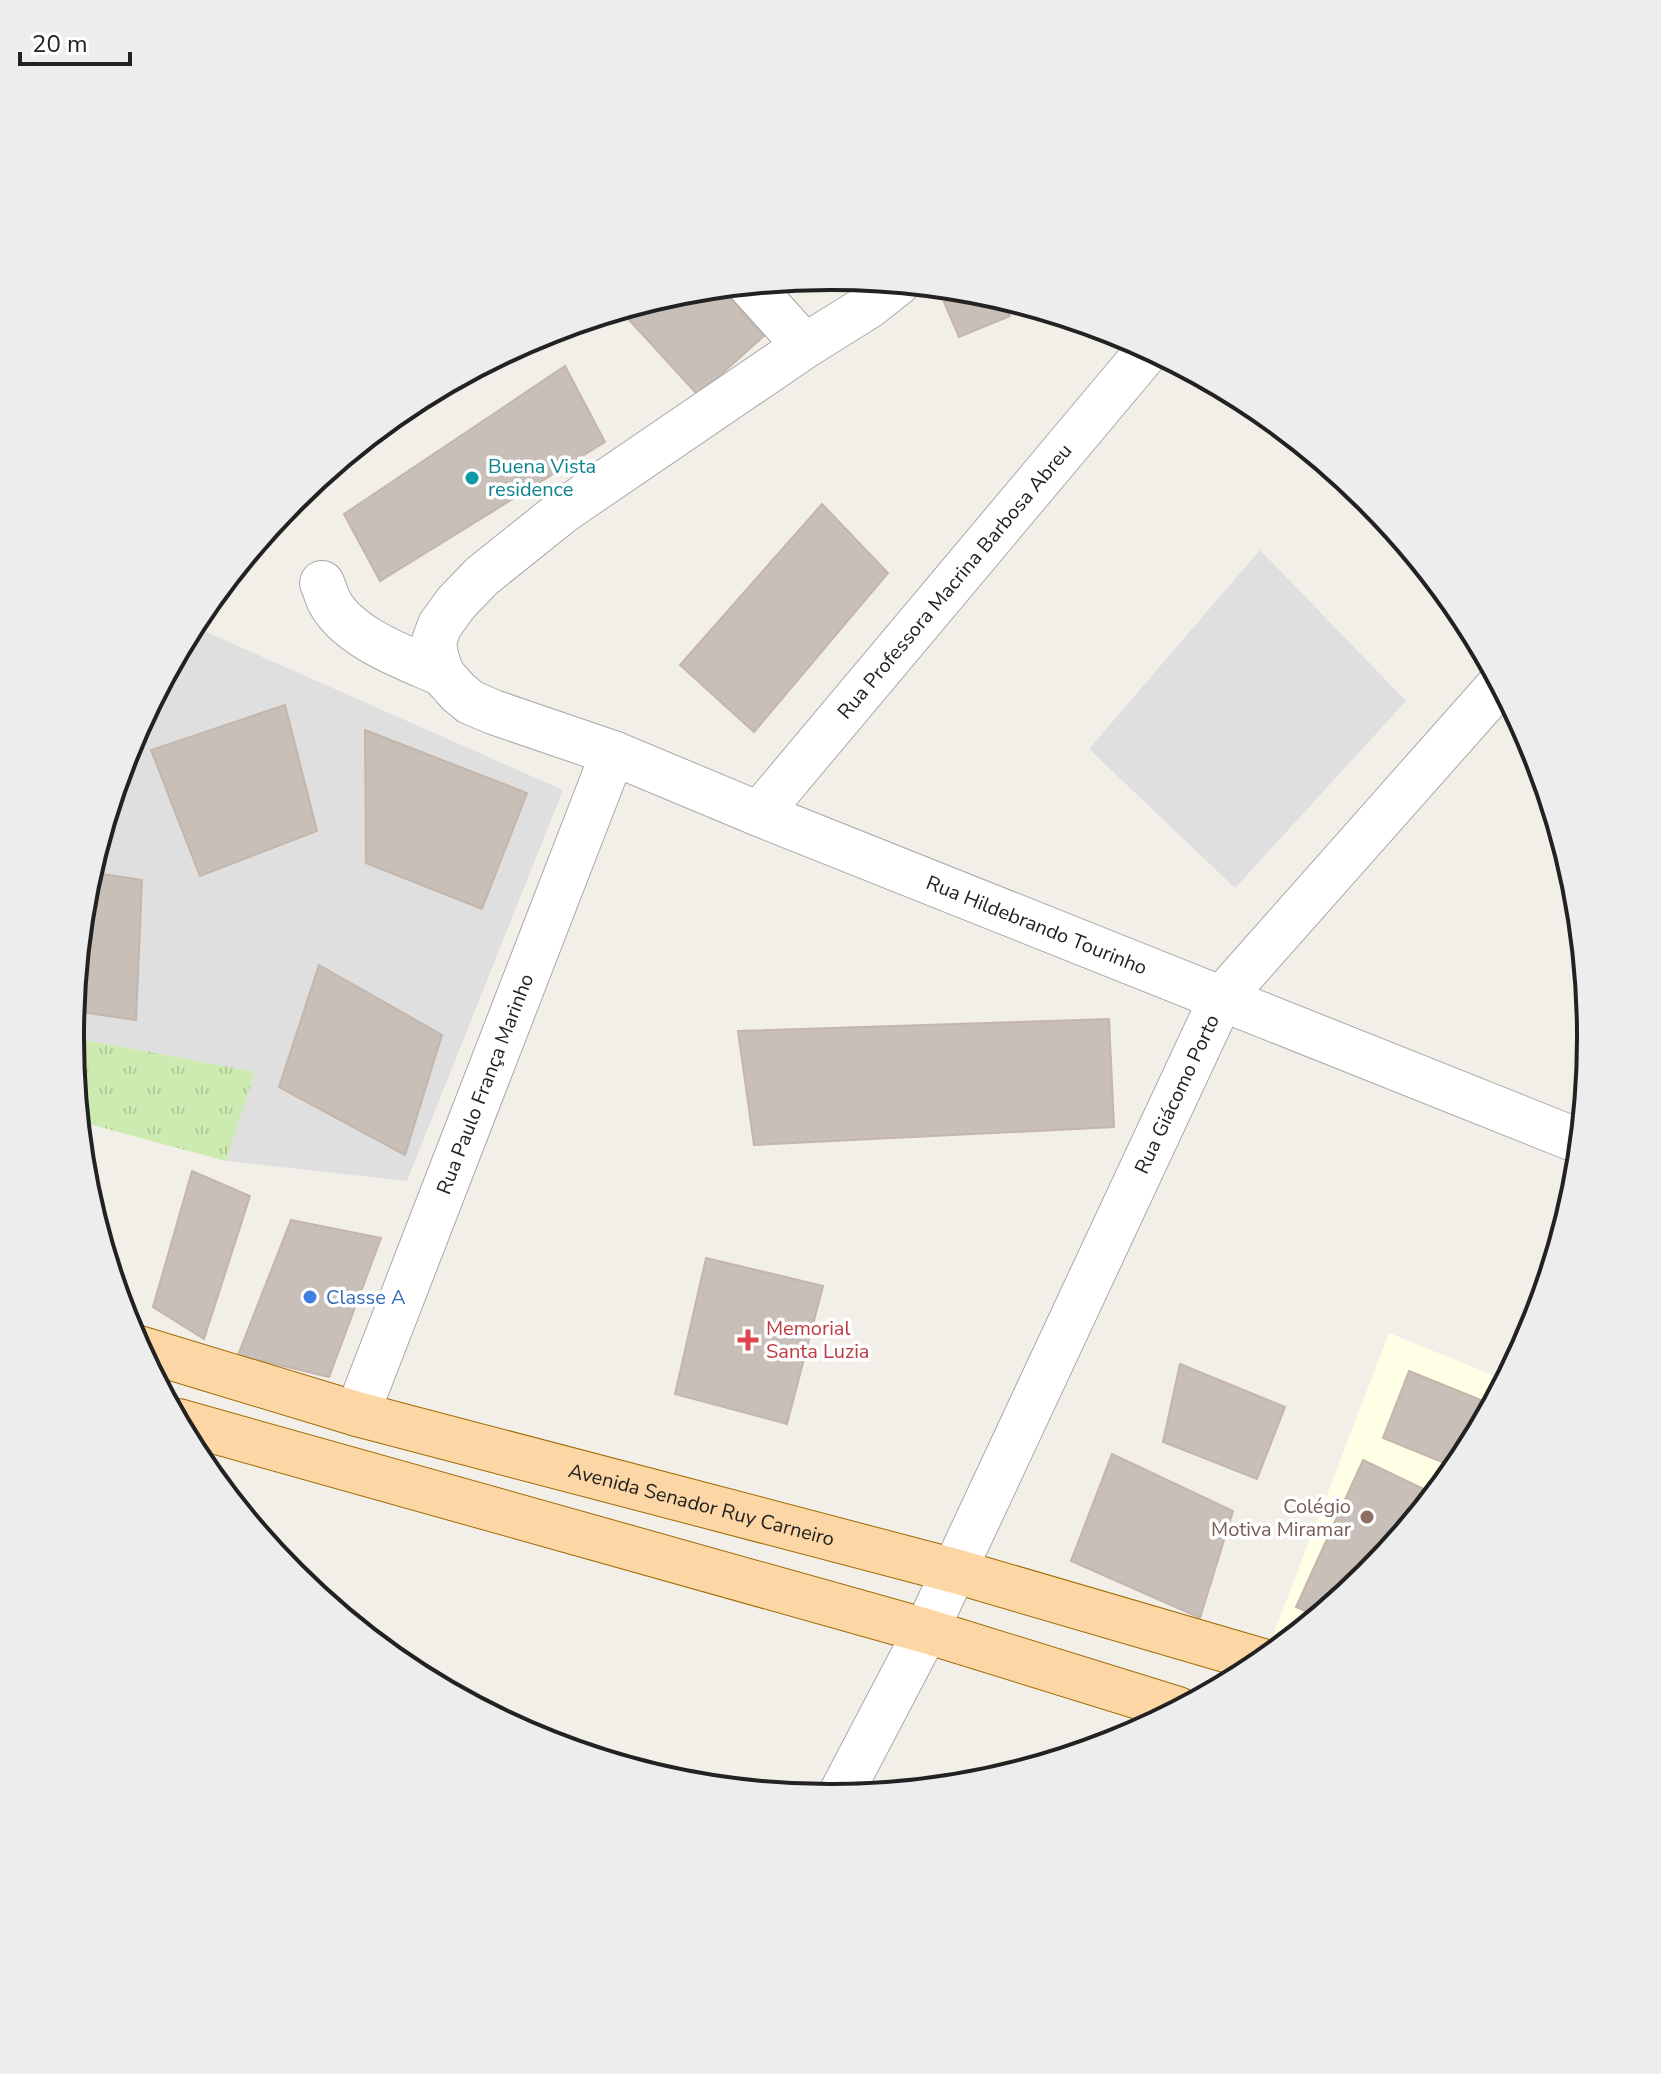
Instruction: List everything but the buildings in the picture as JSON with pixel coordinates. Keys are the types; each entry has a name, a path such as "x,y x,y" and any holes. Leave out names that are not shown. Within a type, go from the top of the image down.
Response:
{"main road":[{"name":"Avenida Senador Ruy Carneiro","path":"154,1353 357,1414 955,1571 1247,1656"},
{"path":"194,1425 926,1631 1165,1705"}],"street":[{"path":"442,674 434,641 440,625 482,576 563,511 886,293"},
{"path":"758,294 805,346"},
{"name":"Rua Professora Macrina Barbosa Abreu","path":"759,814 1141,358"},
{"path":"322,583 330,603 349,625 379,645 442,674"},
{"name":"Rua Hildebrando Tourinho","path":"442,674 470,702 493,712 613,753 1570,1138"},
{"name":"Rua Giácomo Porto","path":"846,1783 955,1571 1221,999 1492,693"},
{"name":"Rua Paulo França Marinho","path":"357,1414 613,753"}],"shaded area":[{"path":"1260,550 1406,701 1235,888 1089,749"},
{"path":"204,631 563,790 407,1181 226,1161 254,1072 84,1040 90,940 109,844 141,751 161,707"},
{"name":"Colégio Motiva Miramar","path":"1389,1333 1495,1376 1451,1452 1392,1529 1323,1598 1272,1638"}],"green space":[{"path":"84,1040 255,1072 226,1161 89,1124"}],"place":[{"name":"Buena Vista residence","path":"472,478"},
{"name":"Classe A","path":"310,1297"},
{"name":"Memorial Santa Luzia","path":"748,1340"},
{"name":"Colégio Motiva Miramar","path":"1367,1517"}]}
